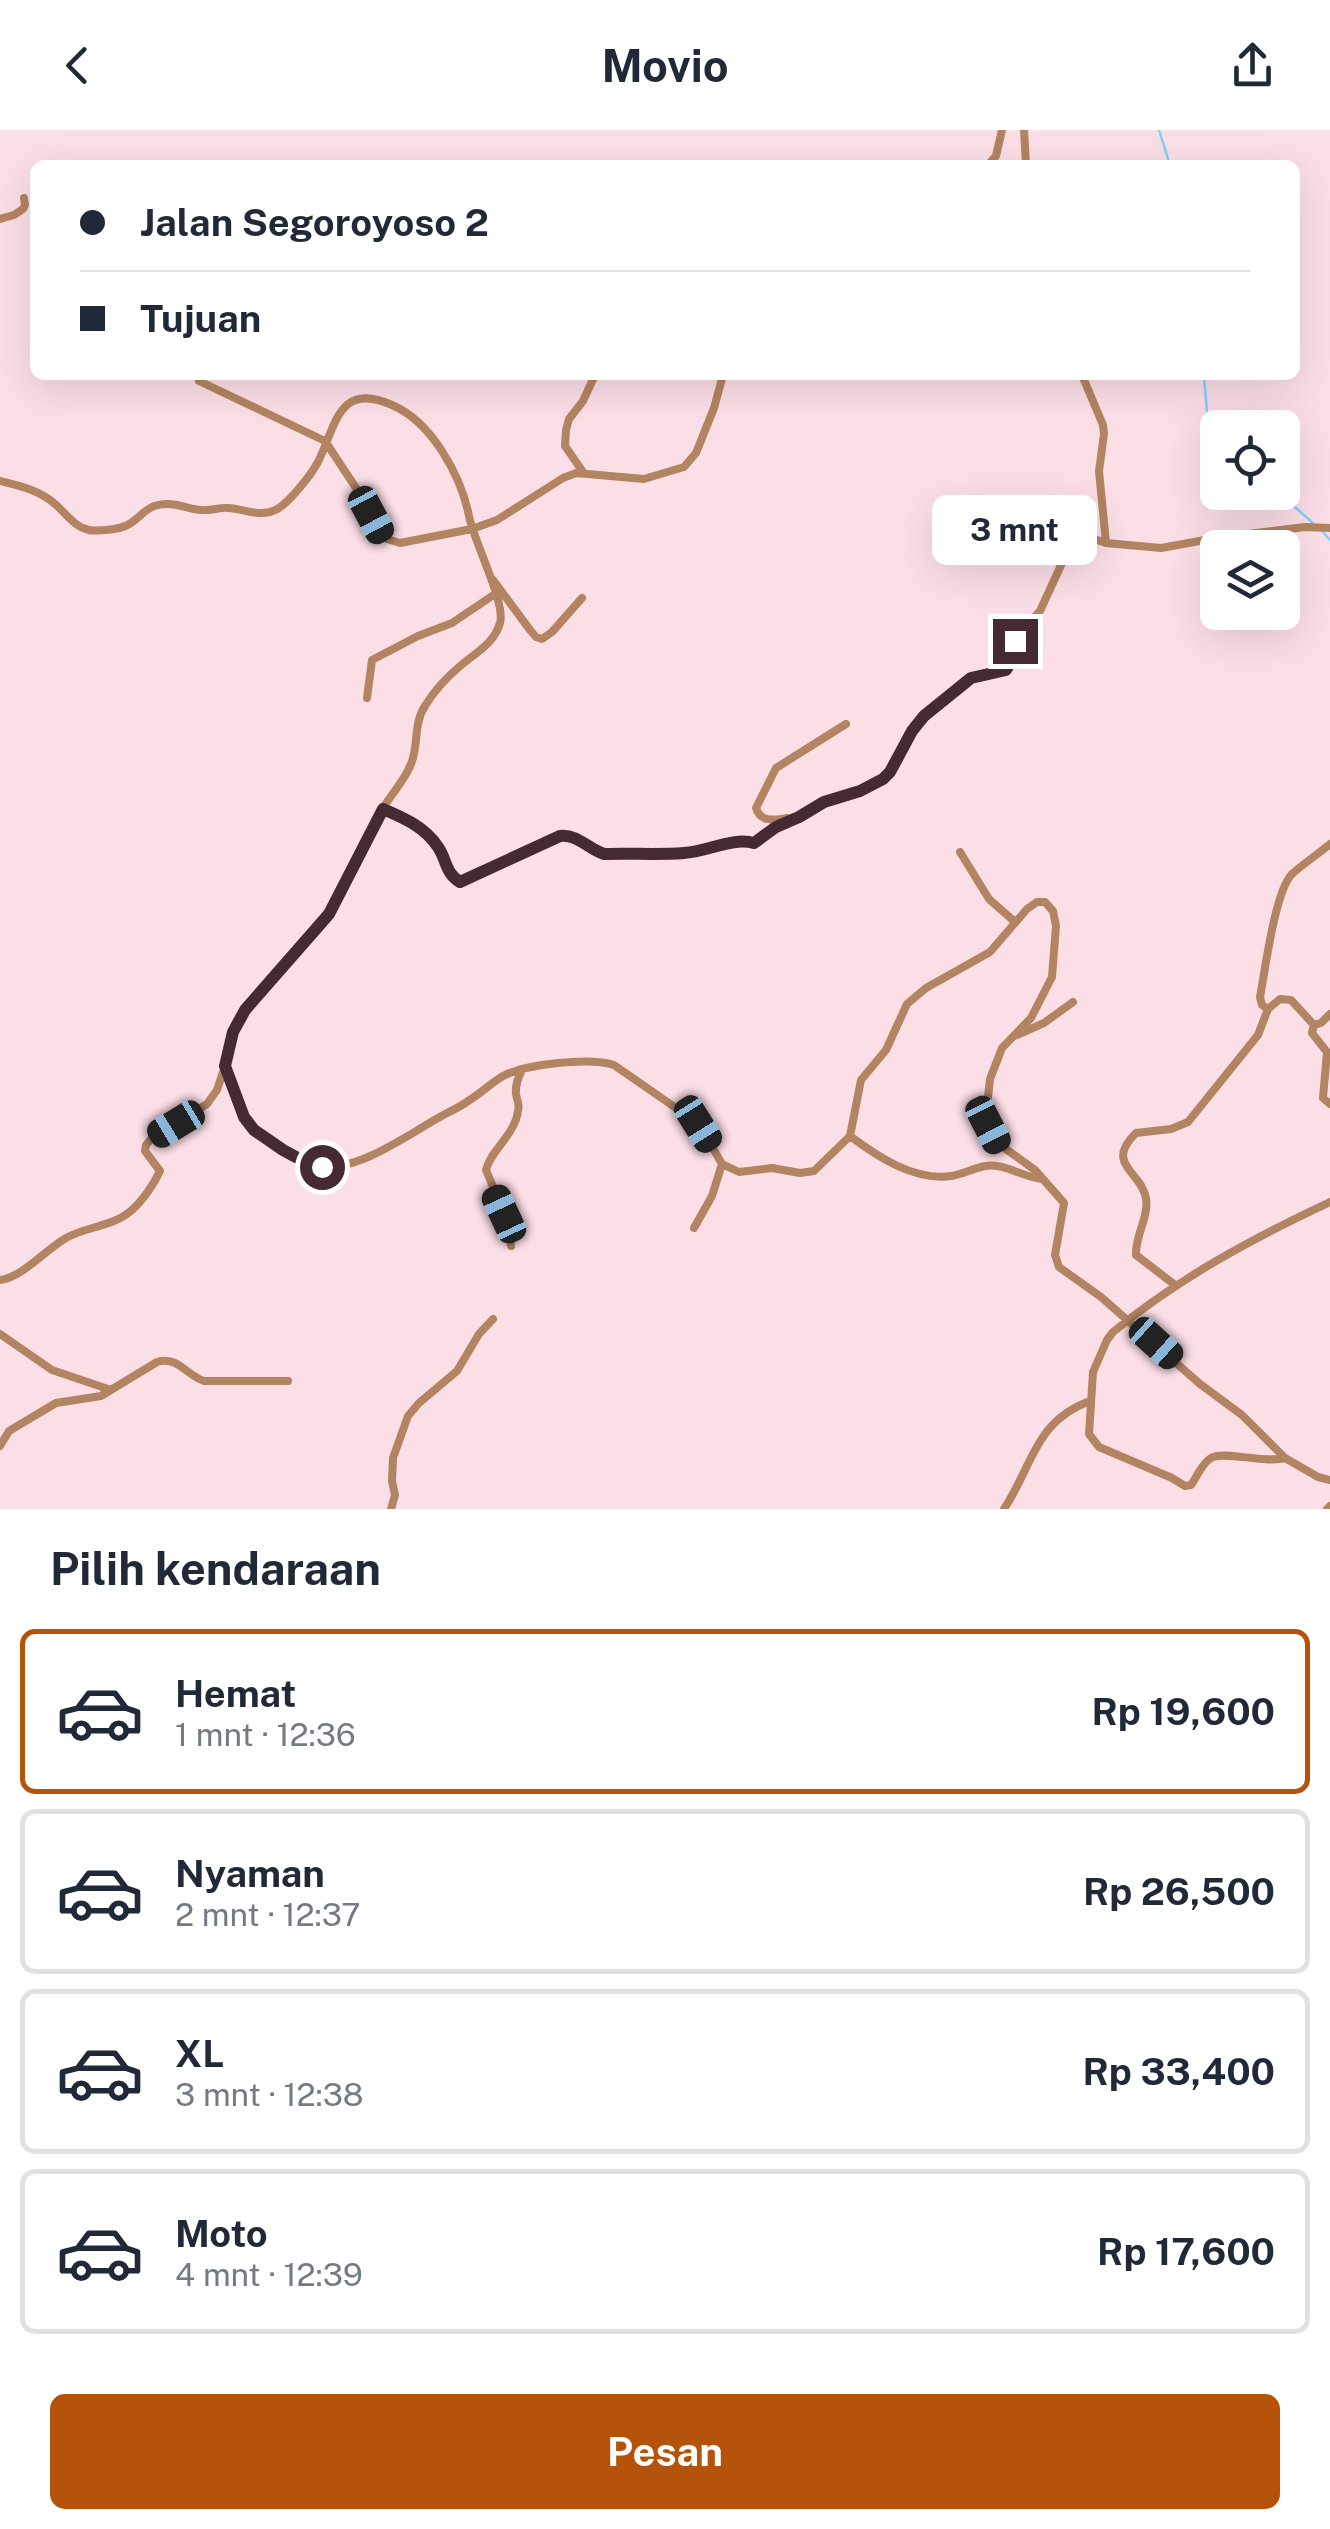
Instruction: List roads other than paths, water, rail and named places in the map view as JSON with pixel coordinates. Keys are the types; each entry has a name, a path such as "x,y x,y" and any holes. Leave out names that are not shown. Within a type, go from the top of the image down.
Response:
{"street":[{"path":"992,160 1002,130"},
{"path":"1024,130 1026,160"},
{"path":"0,219 24,209 24,198"},
{"path":"584,473 565,446 566,430 592,380"},
{"path":"199,381 325,441 387,539 400,543 497,520 563,478 584,473 644,479 684,466 696,454 722,380"},
{"path":"1084,380 1103,425 1099,471 1106,543"},
{"path":"0,480 35,490 70,520 91,531 128,526 144,510 168,504 204,511 226,507 258,514 279,508 309,476 340,410 356,400 382,401 403,410 426,431 452,467 461,484 502,614 498,631 480,652 440,685 422,710 412,762 329,914 245,1010 233,1032 217,1090 207,1104 146,1145 145,1151 160,1171 132,1211 100,1228 67,1237 18,1274 0,1280"},
{"path":"383,809 420,828 440,850 448,873 460,882 560,836 576,838 604,854 685,853 741,841 754,843 830,798 860,791 883,779 924,716 971,678 1006,670 1017,636 1040,611 1072,539 1082,535 1106,543 1161,548 1305,527 1330,528"},
{"path":"487,570 536,637 552,632 582,598"},
{"path":"366,698 370,666 376,657 442,628 496,594"},
{"path":"799,817 769,820 762,818 756,808 776,768 846,724"},
{"path":"1268,1009 1260,998 1284,889 1293,873 1330,844"},
{"path":"960,852 988,899 1015,922"},
{"path":"225,1066 244,1117 254,1130 283,1150 322,1167 343,1166 405,1139 504,1075 604,1062 698,1124 722,1164 740,1172 772,1168 814,1171 850,1136 860,1080 886,1050 907,1004 926,988 990,952 1032,904 1045,902 1055,917 1052,978 1030,1018 1002,1048 988,1090 988,1125 998,1144 1036,1170 1064,1203 1055,1255 1057,1264 1129,1320 1200,1384 1242,1414 1285,1458 1330,1480"},
{"path":"1176,1284 1136,1255 1146,1196 1127,1168 1125,1147 1136,1133 1171,1130 1188,1122 1253,1041 1268,1009 1280,999 1288,999 1314,1026"},
{"path":"1013,1036 1044,1023 1073,1002"},
{"path":"1330,1014 1312,1032 1326,1052 1324,1098 1330,1104"},
{"path":"510,1246 507,1220 486,1164 503,1144 517,1116 516,1089 522,1070"},
{"path":"850,1136 883,1160 918,1172 950,1176 994,1166 1044,1180"},
{"path":"694,1228 712,1196 722,1164"},
{"path":"1285,1458 1272,1461 1215,1456 1207,1461 1192,1485 1184,1486 1096,1444 1089,1434 1095,1366 1116,1329 1176,1284 1330,1202"},
{"path":"391,1509 395,1494 393,1458 408,1416 457,1371 493,1319"},
{"path":"0,1334 52,1370 112,1390"},
{"path":"0,1446 10,1431 56,1403 92,1398 166,1360 204,1381 288,1380"},
{"path":"1004,1509 1046,1430 1071,1408 1090,1401"}],"waterway":[{"path":"1159,130 1168,160"},
{"path":"1204,380 1207,410"},
{"path":"1298,510 1315,525"},
{"path":"1321,530 1330,540"}]}
